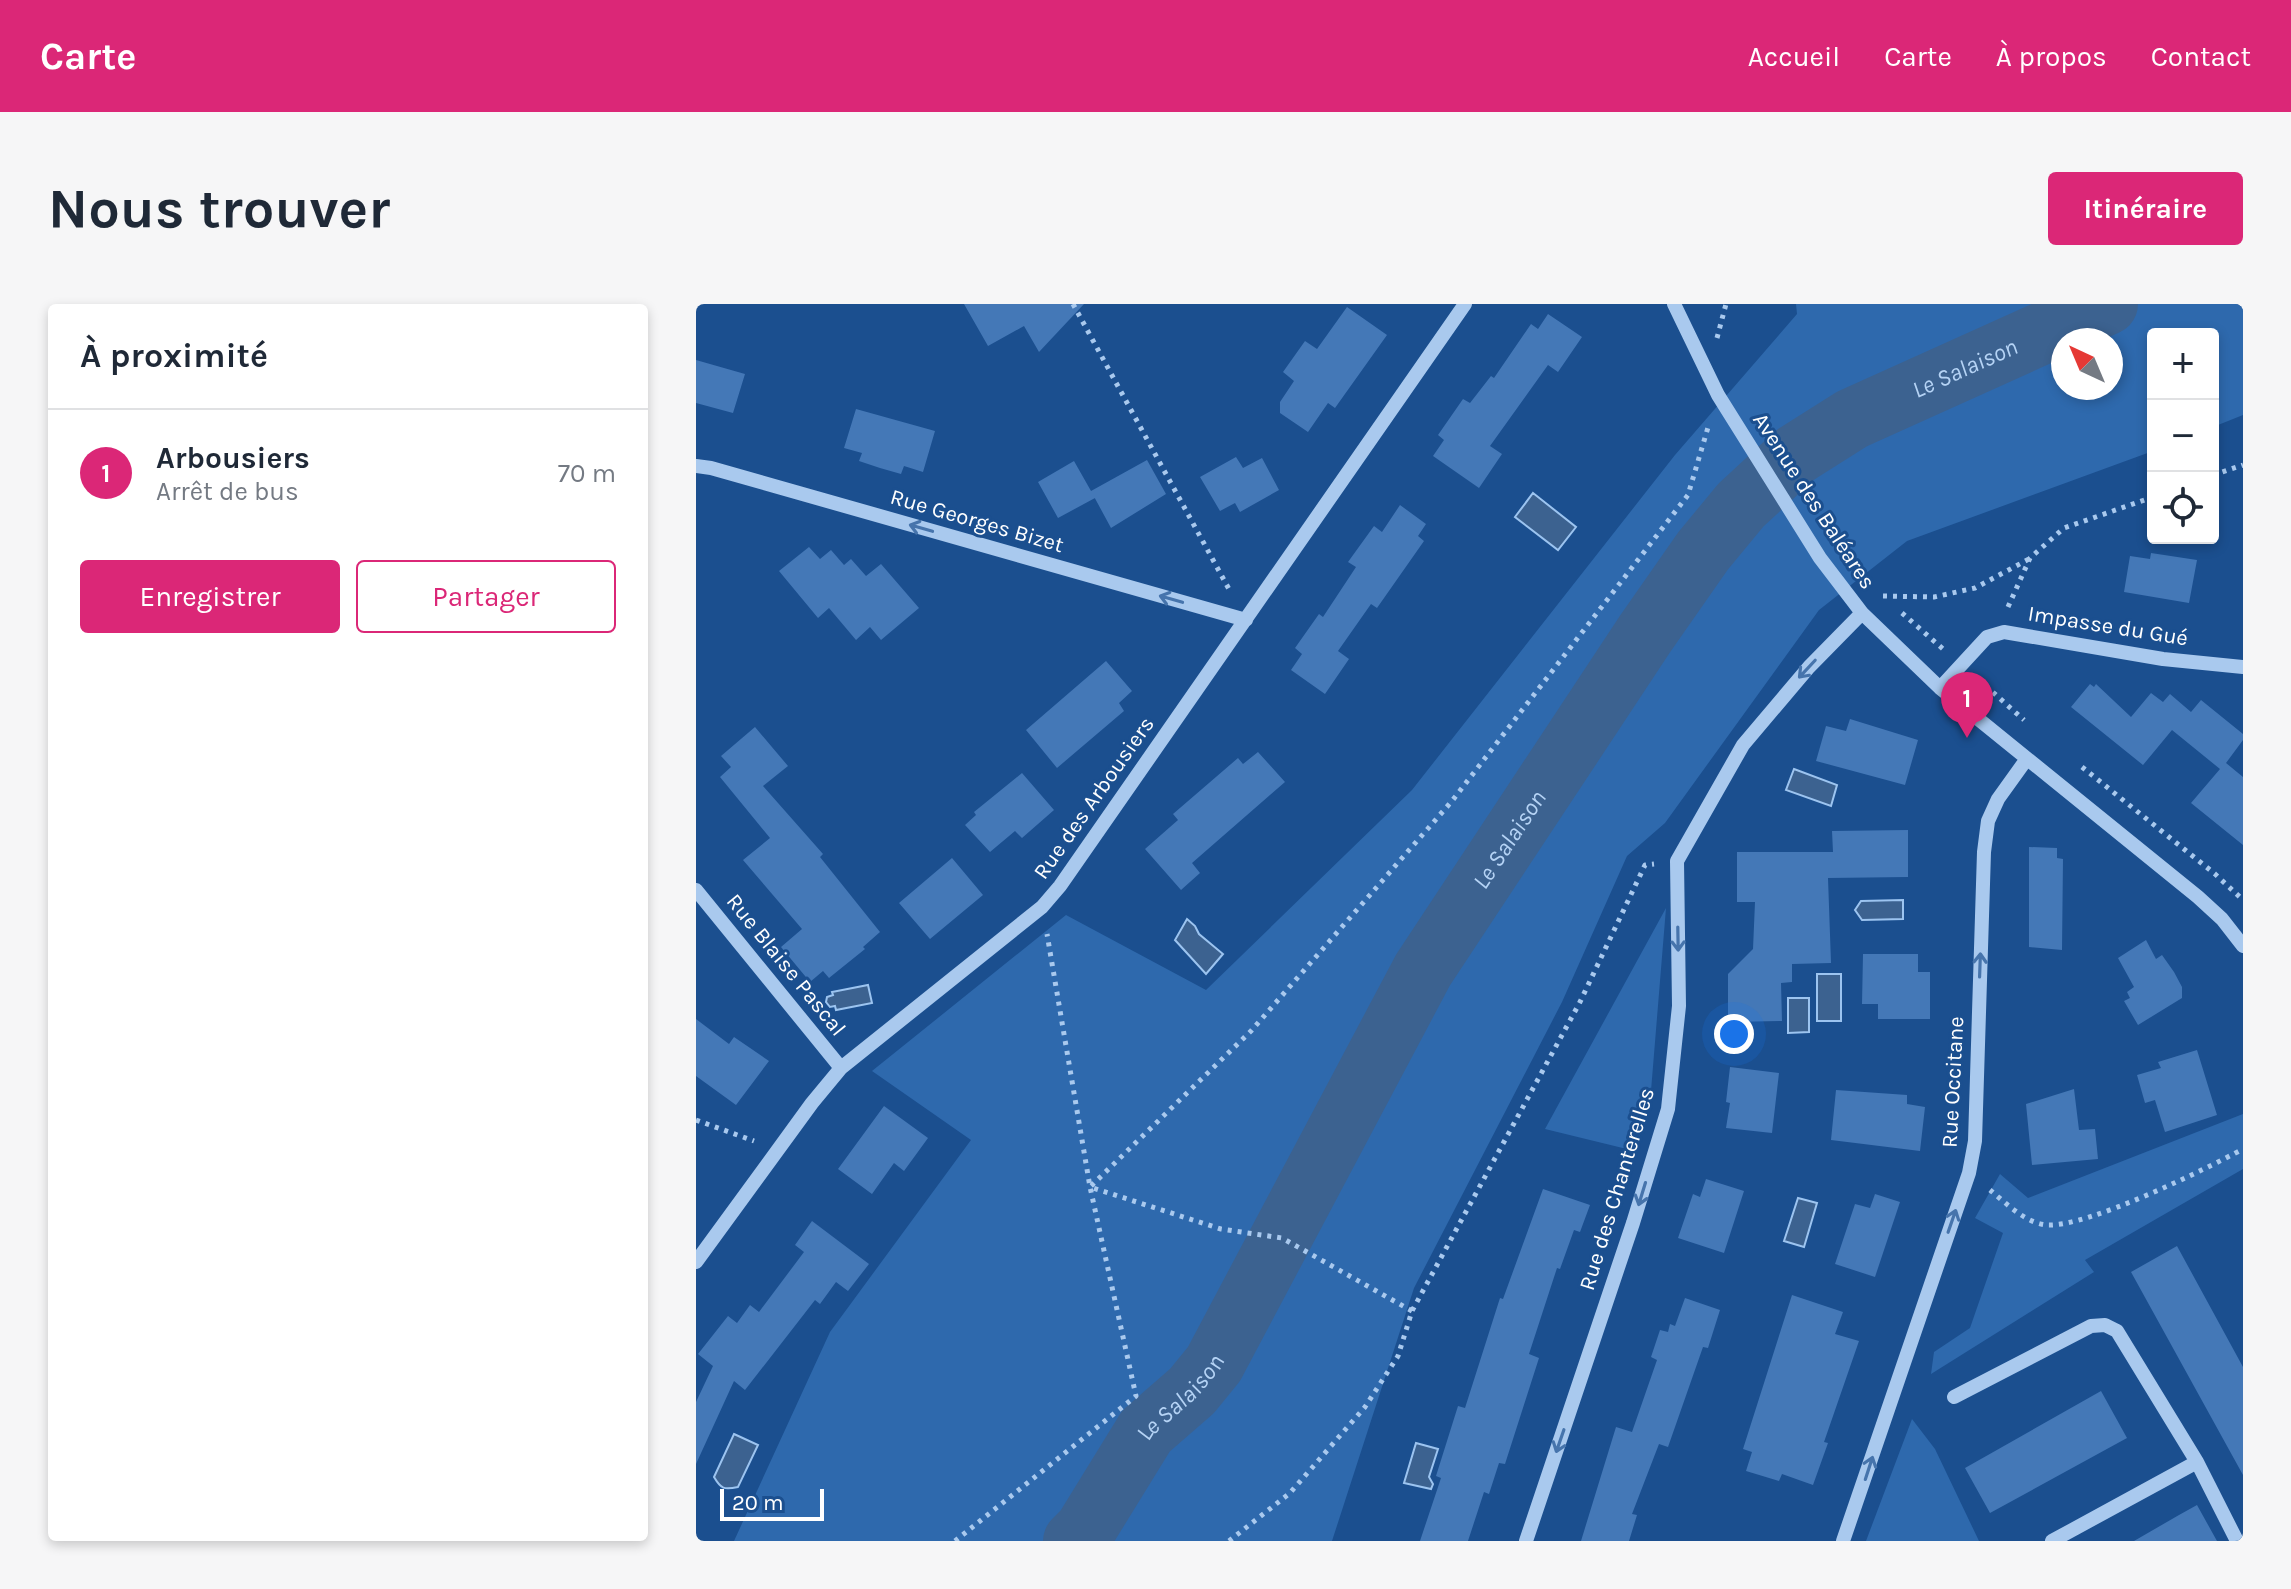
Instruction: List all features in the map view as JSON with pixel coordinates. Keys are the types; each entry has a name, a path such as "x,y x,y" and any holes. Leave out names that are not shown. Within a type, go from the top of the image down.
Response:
{"street":[{"name":"Rue des Arbousiers","path":"696,1262 841,1068 1042,907 1060,886 1465,304"},
{"name":"Avenue des Baléares","path":"1674,304 1718,395 1820,558 1862,613 1940,688 2198,897 2222,919 2243,946"},
{"name":"Rue Georges Bizet","path":"696,466 1246,620"},
{"path":"1677,861 1743,745 1809,667 1862,613"},
{"name":"Impasse du Gué","path":"1940,688 1987,637 2004,632 2163,659 2243,667"},
{"name":"Rue Occitane","path":"1843,1541 1969,1173 1975,1141 1984,852 1988,821 1998,799 2026,760"},
{"name":"Rue des Chanterelles","path":"1526,1541 1668,1109 1679,1006 1677,861"},
{"name":"Rue Blaise Pascal","path":"696,890 841,1068"},
{"path":"1954,1397 2091,1326 2105,1325 2117,1331 2197,1462 2237,1541"},
{"path":"2052,1541 2197,1462"}],"path":[{"path":"1073,304 1246,620"},
{"path":"1719,331 1726,304"},
{"path":"1090,1187 1251,1031 1452,801 1688,495 1718,395"},
{"path":"2219,473 2243,465"},
{"path":"1883,596 1934,597 1975,588 2030,558 2064,528 2147,499"},
{"path":"2004,632 2006,610 2030,558"},
{"path":"1873,588 2029,725"},
{"path":"2078,764 2243,900"},
{"path":"1229,1541 1290,1493 1365,1407 1398,1356 1412,1311 1580,1002 1645,865 1677,861"},
{"path":"955,1541 1136,1396 1090,1187 1042,907"},
{"path":"696,1120 777,1150"},
{"path":"1969,1173 2020,1214 2046,1225 2077,1221 2143,1196 2243,1149"},
{"path":"1090,1187 1221,1229 1282,1238 1412,1311"}],"shaded area":[{"path":"1796,304 2243,304 2243,415 2219,425 2219,328 2147,328 2147,453 1907,541 1819,610 1665,823 1627,856 1562,1002 1414,1288 1332,1541 734,1541 830,1332 971,1140 872,1071 1066,915 1206,990 1412,790 1675,455 1797,314"},
{"path":"1533,493 1576,527 1558,550 1515,517"},
{"path":"1794,769 1837,785 1831,806 1786,790"},
{"path":"1903,900 1903,919 1862,920 1855,910 1861,901"},
{"path":"1666,908 1650,1103 1635,1151 1545,1129"},
{"path":"1187,919 1223,954 1206,974 1175,940"},
{"path":"1817,974 1841,974 1841,1021 1817,1021"},
{"path":"868,985 872,1003 836,1010 835,1006 830,1007 826,1002 827,997 833,995 832,992"},
{"path":"1788,998 1809,998 1809,1032 1788,1033"},
{"path":"2243,1114 2243,1169 2085,1260 2094,1272 1931,1374 1934,1352 1970,1328 2003,1233 1975,1218 2000,1174 2028,1198"},
{"path":"1798,1198 1817,1203 1804,1247 1784,1241"},
{"path":"1912,1419 1935,1449 1979,1541 1866,1541"},
{"path":"734,1434 758,1445 738,1487 726,1488 714,1477"},
{"path":"1416,1443 1438,1449 1429,1477 1433,1484 1431,1489 1404,1483"}],"building":[{"path":"964,304 1084,304 1039,352 1024,326 988,346"},
{"path":"1347,307 1387,335 1335,408 1328,403 1308,432 1280,413 1280,402 1294,381 1283,372 1305,341 1317,349"},
{"path":"1548,314 1582,337 1558,372 1548,365 1490,446 1502,454 1479,488 1433,456 1444,440 1438,435 1463,399 1470,403 1491,376 1494,378 1531,324 1538,329"},
{"path":"696,360 745,374 733,413 696,403"},
{"path":"856,409 935,431 923,472 904,466 901,474 880,468 859,461 862,453 844,448"},
{"path":"1236,457 1243,468 1262,458 1279,490 1240,512 1235,503 1220,511 1200,477"},
{"path":"1147,460 1166,494 1111,528 1091,491"},
{"path":"1074,461 1095,498 1058,518 1038,482"},
{"path":"1400,505 1426,524 1418,536 1424,541 1377,608 1371,604 1338,651 1349,659 1325,694 1291,670 1302,654 1295,648 1319,614 1323,617 1356,567 1348,562 1374,526 1382,532"},
{"path":"809,547 820,559 831,550 844,565 851,559 866,576 881,564 919,608 881,640 870,627 856,640 829,608 818,618 779,571"},
{"path":"2151,553 2197,560 2189,603 2124,592 2130,556 2150,559"},
{"path":"1106,661 1132,691 1119,703 1124,711 1057,768 1026,730"},
{"path":"2090,684 2094,687 2096,684 2131,717 2151,693 2163,702 2170,694 2191,712 2201,700 2243,734 2243,740 2226,763 2243,777 2243,845 2191,803 2220,769 2172,730 2143,765 2071,707"},
{"path":"1850,719 1918,740 1905,785 1816,761 1826,726 1846,731"},
{"path":"755,727 788,766 763,786 823,854 820,857 880,932 863,947 865,949 829,978 823,971 810,982 781,947 802,929 743,860 770,838 720,777 731,767 721,756"},
{"path":"1258,752 1285,782 1192,863 1200,873 1181,890 1145,849 1178,820 1173,814 1238,758 1243,764"},
{"path":"1022,773 1054,810 1022,838 1015,831 990,852 965,825 976,815 974,812"},
{"path":"1908,830 1908,877 1828,878 1831,963 1792,964 1792,982 1781,983 1782,1021 1728,1022 1728,974 1753,949 1755,902 1737,902 1737,852 1833,852 1832,831"},
{"path":"2029,847 2057,848 2057,858 2063,859 2062,950 2029,947"},
{"path":"952,858 983,895 930,939 899,903"},
{"path":"2146,940 2156,959 2162,955 2174,972 2182,987 2182,998 2138,1025 2124,1001 2130,998 2127,992 2134,987 2118,958"},
{"path":"1863,954 1918,954 1918,972 1930,972 1930,1019 1878,1019 1878,1004 1862,1004"},
{"path":"696,1019 729,1044 734,1037 769,1061 736,1105 696,1076"},
{"path":"2197,1050 2217,1115 2165,1132 2155,1100 2145,1103 2137,1075 2161,1068 2158,1062"},
{"path":"1730,1067 1779,1073 1772,1133 1726,1128"},
{"path":"2074,1089 2079,1130 2095,1129 2098,1159 2032,1165 2026,1104"},
{"path":"1836,1090 1907,1095 1907,1104 1925,1107 1920,1151 1831,1140"},
{"path":"884,1106 928,1138 904,1171 894,1163 872,1194 838,1169"},
{"path":"1706,1179 1744,1191 1724,1253 1678,1238 1693,1194 1700,1197"},
{"path":"1543,1189 1590,1205 1580,1232 1574,1230 1560,1269 1557,1268 1529,1354 1539,1358 1505,1464 1499,1463 1489,1494 1484,1492 1468,1541 1420,1541 1441,1478 1436,1476 1458,1406 1465,1408 1500,1298 1503,1299"},
{"path":"1875,1194 1900,1202 1875,1277 1835,1264 1855,1204 1870,1208"},
{"path":"812,1221 869,1264 848,1291 836,1282 820,1304 815,1300 745,1390 734,1381 696,1464 696,1402 713,1366 698,1354 728,1316 737,1323 750,1305 759,1312 804,1252 795,1245"},
{"path":"2177,1246 2243,1367 2243,1475 2131,1272"},
{"path":"1792,1295 1843,1312 1835,1334 1859,1341 1824,1442 1828,1443 1813,1485 1782,1474 1779,1481 1746,1471 1752,1452 1743,1449"},
{"path":"1685,1298 1720,1310 1708,1348 1703,1347 1668,1447 1659,1444 1632,1514 1637,1515 1629,1541 1581,1541 1616,1427 1632,1432 1657,1360 1651,1357 1660,1330 1668,1332 1670,1324 1675,1326"},
{"path":"2101,1391 2127,1438 1990,1513 1965,1468"},
{"path":"2197,1505 2217,1541 2134,1541 2179,1515"}],"waterway":[{"name":"Le Salaison","path":"1074,1541 1085,1530 1146,1431 1192,1391 1214,1364 1423,970 1645,634 1703,551 1741,505 1795,455 1852,419 2107,304"}],"place":[{"name":"Arbousiers","path":"1967,738"}]}
